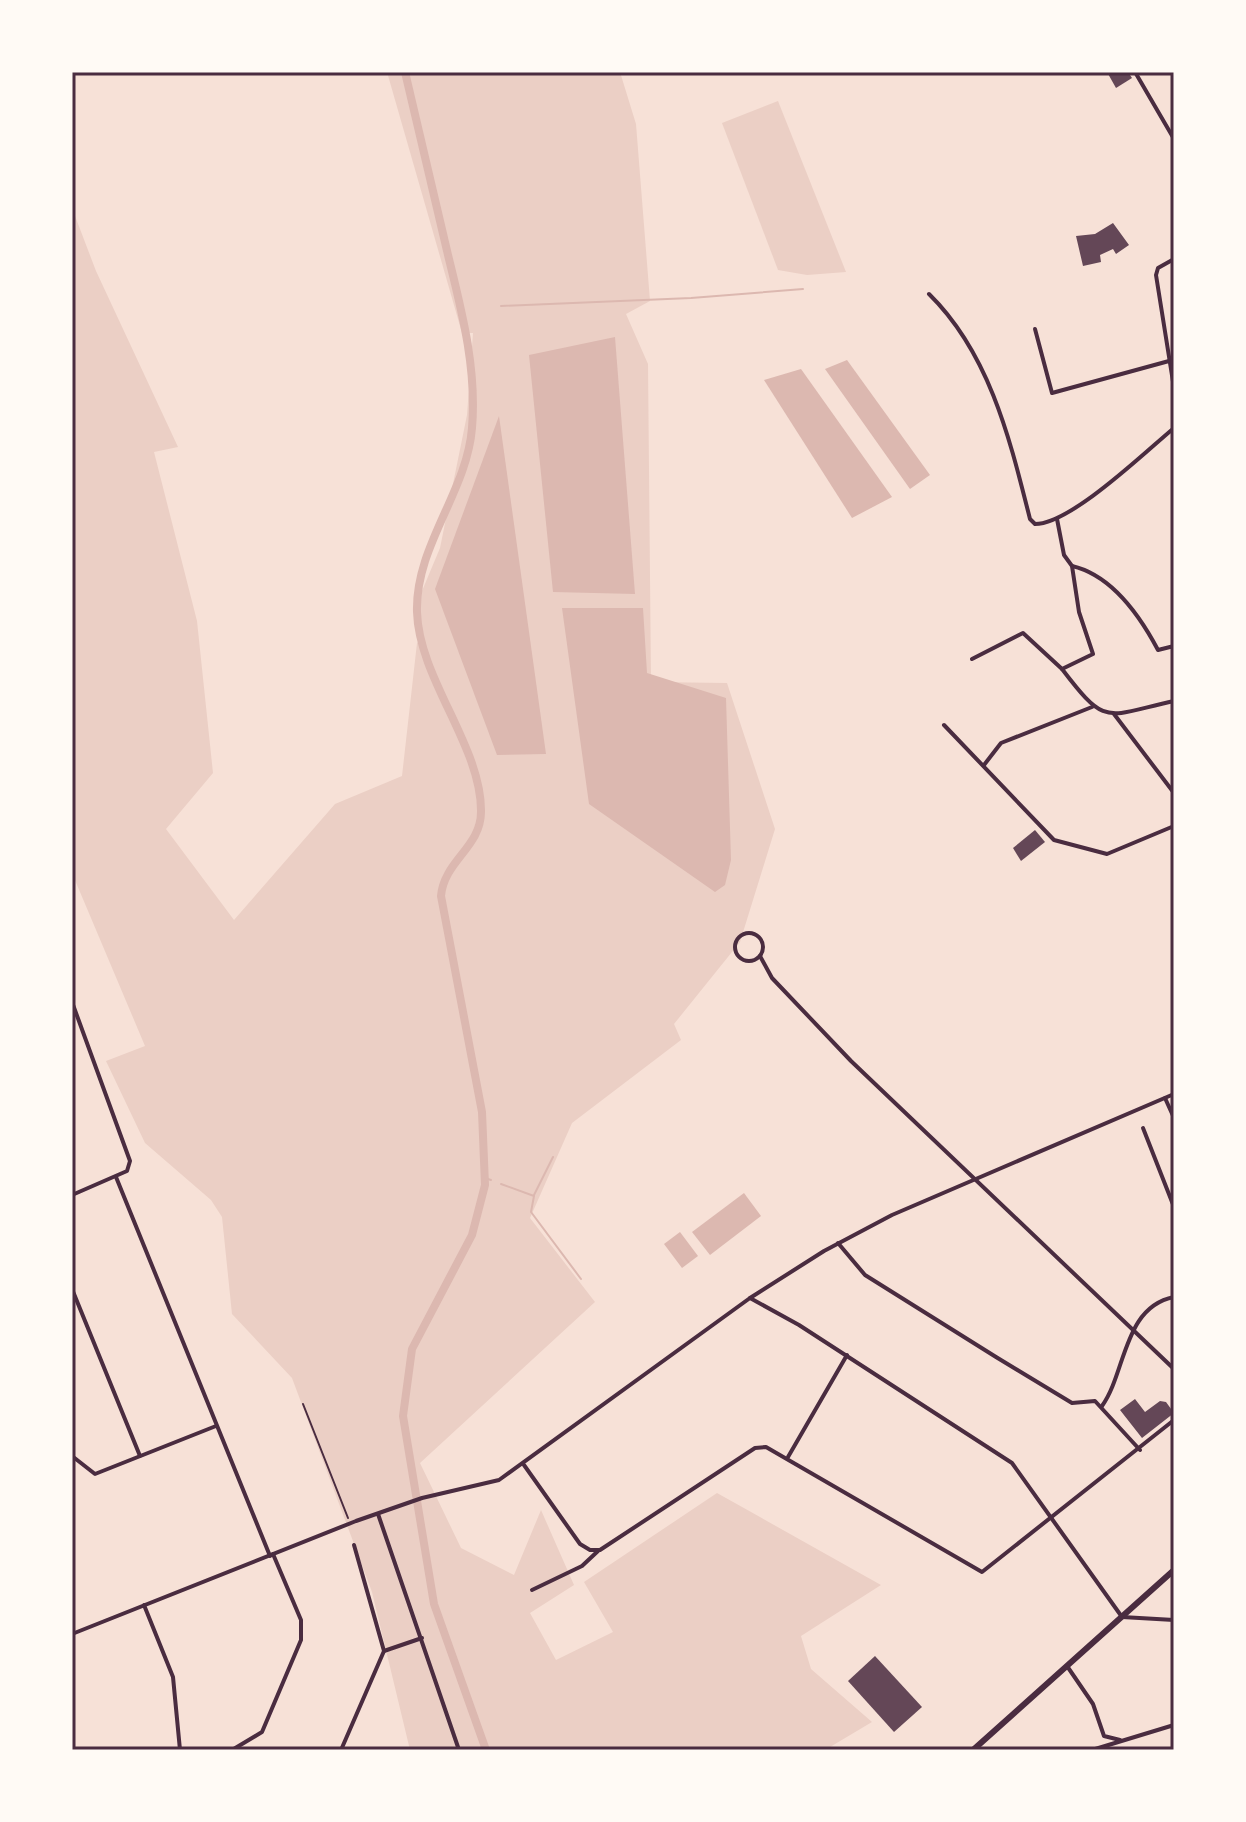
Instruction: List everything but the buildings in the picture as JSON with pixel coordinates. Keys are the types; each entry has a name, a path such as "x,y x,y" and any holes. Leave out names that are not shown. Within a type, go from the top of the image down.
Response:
{"main road":[{"path":"973,1750 1174,1570"}],"street":[{"path":"1135,72 1174,139"},
{"path":"1174,259 1158,268 1156,275 1174,388"},
{"path":"929,294 949,316 997,401 1030,519 1039,524 1057,519 1115,478 1174,428"},
{"path":"1035,329 1052,393 1169,361"},
{"path":"1057,519 1064,555 1072,566 1079,612 1094,651 1090,657 1062,669"},
{"path":"1072,566 1101,576 1147,630 1158,650 1174,646"},
{"path":"972,659 1023,633 1062,669 1092,707 1114,714 1174,701"},
{"path":"984,765 1001,743 1092,707"},
{"path":"1114,714 1174,793"},
{"path":"944,725 1054,840 1107,854 1174,826"},
{"path":"760,956 749,961 739,956 735,948 738,939 746,933 759,936 763,948 760,956 772,978 800,1009 1174,1369"},
{"path":"72,1002 130,1157 127,1171 72,1195"},
{"path":"72,1634 350,1523 407,1502 482,1485 524,1465 750,1298 838,1243 1174,1094"},
{"path":"1165,1098 1174,1118"},
{"path":"1143,1128 1174,1207"},
{"path":"116,1177 216,1426 301,1620 301,1640 262,1732 232,1750"},
{"path":"1165,1184 1174,1182"},
{"path":"838,1243 865,1275 996,1357 1072,1403 1095,1401 1140,1450"},
{"path":"72,1289 140,1456"},
{"path":"1102,1406 1133,1330 1158,1303 1174,1297"},
{"path":"750,1298 847,1355 1012,1463 1053,1516 1122,1617 1174,1620"},
{"path":"788,1458 847,1355"},
{"path":"532,1590 582,1566 600,1550 755,1448 766,1447 982,1572 1140,1450 1174,1420"},
{"path":"72,1456 95,1474 216,1426"},
{"path":"524,1465 580,1544 590,1550 600,1550"},
{"path":"378,1514 459,1750"},
{"path":"341,1750 384,1651 354,1545"},
{"path":"144,1605 173,1677 180,1750"},
{"path":"384,1651 422,1638"},
{"path":"1067,1666 1093,1704 1104,1736 1120,1740"},
{"path":"1092,1750 1174,1725"}],"path":[{"path":"303,1404 350,1523"}],"shaded area":[{"path":"387,72 620,72 636,124 650,301 626,314 648,364 651,682 727,683 775,829 740,942 674,1024 681,1040 572,1123 530,1218 595,1302 420,1463 461,1548 514,1575 541,1510 574,1585 530,1613 556,1660 613,1632 584,1582 717,1493 881,1585 801,1636 811,1669 872,1722 825,1750 410,1750 372,1592 292,1378 232,1314 222,1217 211,1200 145,1143 106,1061 145,1046 72,873 72,208 96,271 178,447 154,452 197,621 213,773 166,829 234,920 335,804 402,776 417,643 424,637 414,610 440,548 467,415 473,333 462,333"},
{"path":"778,101 846,272 807,275 778,270 722,123"},
{"path":"615,337 635,594 553,592 529,355"},
{"path":"847,360 930,475 910,489 825,369"},
{"path":"801,369 892,497 852,518 764,380"},
{"path":"499,416 546,754 497,755 435,589"},
{"path":"562,608 643,608 647,673 726,698 731,860 725,885 715,892 589,804"},
{"path":"744,1193 761,1216 710,1255 692,1232"},
{"path":"680,1232 698,1256 682,1268 664,1244"}],"waterway":[{"path":"405,72 463,319 472,384 472,428 468,452 424,564 417,612 420,637 428,662 462,738 479,787 479,824 469,845 449,873 441,896 482,1112 485,1185 472,1235 412,1349 403,1416 434,1604 486,1750"},
{"path":"501,306 691,298 803,289"},
{"path":"534,1195 553,1157"},
{"path":"485,1178 491,1180"},
{"path":"501,1184 534,1196 531,1212 581,1279"}]}
